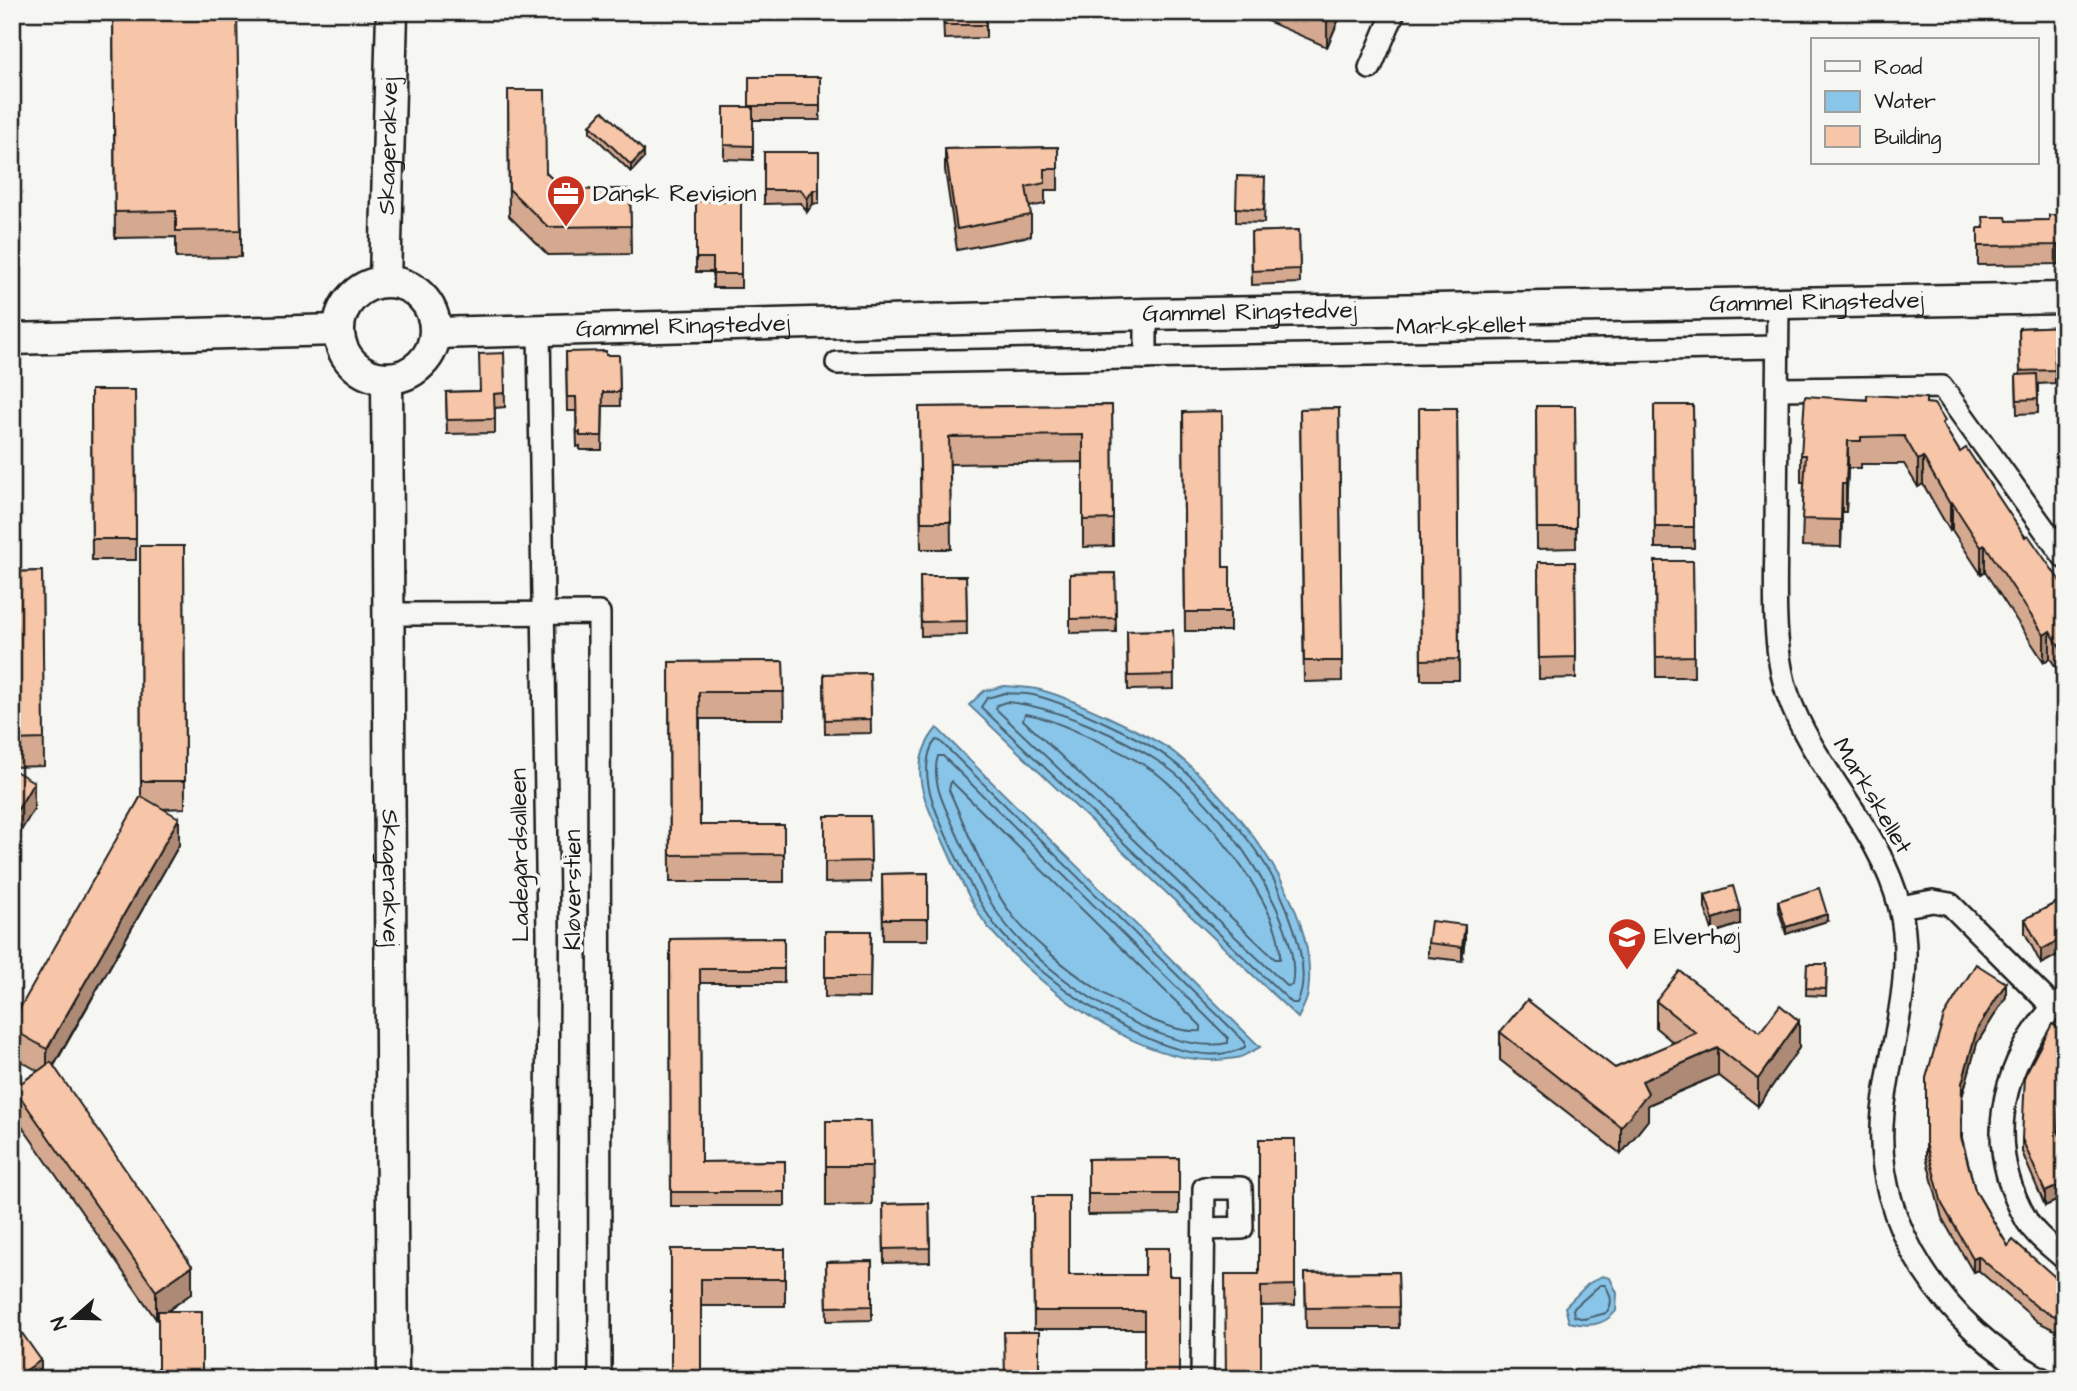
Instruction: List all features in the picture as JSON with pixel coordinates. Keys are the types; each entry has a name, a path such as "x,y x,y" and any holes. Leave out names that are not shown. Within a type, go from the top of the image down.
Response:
{"street":[{"name":"Skagerakvej","path":"385,281 391,12"},
{"path":"1370,68 1394,12"},
{"path":"385,281 405,284 422,296 433,313 436,333 431,350 420,365 405,375 387,378 369,374 353,364 342,349 338,330 342,312 352,296 367,285 385,281"},
{"name":"Gammel Ringstedvej","path":"436,333 1146,314 2065,298"},
{"name":"Markskellet","path":"1778,302 1776,572 1780,660 1787,691 1800,727 1874,842 1899,908 1905,951 1903,995 1882,1115 1884,1160 1892,1200 1919,1264 1951,1310 1985,1342 2042,1379"},
{"path":"1146,314 1146,358"},
{"path":"12,339 338,330"},
{"name":"Ladegårdsalleen","path":"539,330 548,932 547,1379"},
{"name":"Markskellet","path":"837,363 1777,347"},
{"name":"Skagerakvej","path":"387,378 393,1379"},
{"path":"1778,389 1942,387 2065,558"},
{"name":"Kløverstien","path":"388,612 599,613 600,1379"},
{"path":"1899,908 1933,901 1950,904 2059,1003 2030,1034 2010,1073 2000,1122 2008,1177 2027,1220 2065,1259"},
{"path":"1202,1379 1204,1229"}],"water":[{"path":"1004,686 1032,688 1049,693 1130,727 1176,754 1224,801 1270,861 1288,893 1301,927 1308,960 1308,993 1298,1018 969,705 984,691"},
{"path":"937,728 1260,1047 1239,1057 1203,1060 1170,1054 1136,1042 1071,1004 1016,957 986,925 972,902 925,798 920,770 922,756 927,742"},
{"path":"1602,1276 1610,1278 1617,1293 1616,1311 1606,1320 1595,1324 1569,1322 1565,1307 1588,1284"}],"building":[{"path":"113,12 237,12 241,230 176,231 176,211 115,212"},
{"path":"944,12 986,12 986,25 944,25"},
{"path":"1310,12 1330,12 1327,20"},
{"path":"749,77 820,77 820,106 749,106"},
{"path":"508,90 545,90 546,173 564,190 630,189 631,226 548,227 509,189"},
{"path":"724,107 753,107 753,146 724,145"},
{"path":"603,111 644,151 631,165 590,125"},
{"path":"1058,147 1058,169 1045,169 1045,183 1026,187 1031,215 957,229 945,149"},
{"path":"764,152 819,152 819,190 813,190 807,199 801,190 764,190"},
{"path":"1237,176 1265,177 1264,210 1236,208"},
{"path":"696,201 741,201 741,274 713,274 713,258 696,258"},
{"path":"2065,205 2065,241 2058,245 1978,246 1978,228 1984,228 1983,217 2006,217 2007,221 2049,220 2049,215 2056,215"},
{"path":"1299,230 1300,269 1252,271 1251,232"},
{"path":"2065,326 2065,347 2054,347 2055,370 2020,371 2019,328"},
{"path":"606,351 606,355 619,355 620,392 603,392 602,436 580,436 580,432 577,433 576,397 567,397 566,352"},
{"path":"504,353 505,393 494,394 495,419 447,420 446,392 480,391 479,354"},
{"path":"2037,374 2038,399 2017,400 2016,375"},
{"path":"91,390 135,390 136,539 92,539"},
{"path":"1867,395 1926,398 1926,403 1934,404 1960,452 1966,448 2025,537 2028,535 2065,588 2065,655 2050,631 2044,635 1985,545 1981,547 1952,502 1950,504 1923,457 1918,460 1904,436 1861,437 1861,441 1848,441 1846,484 1842,484 1841,520 1802,519 1806,455 1801,455 1805,396 1867,400"},
{"path":"1112,405 1113,519 1083,520 1083,435 949,437 951,522 921,522 919,407"},
{"path":"1654,405 1693,405 1694,527 1655,527"},
{"path":"1536,406 1575,406 1576,528 1537,528"},
{"path":"1339,408 1342,661 1304,661 1300,409"},
{"path":"1419,408 1457,408 1459,659 1421,660"},
{"path":"1222,411 1223,567 1230,567 1230,612 1185,612 1183,412"},
{"path":"140,546 184,546 185,781 141,781"},
{"path":"1655,561 1693,561 1694,656 1656,657"},
{"path":"1538,562 1575,562 1576,657 1539,658"},
{"path":"42,571 44,739 12,740 12,572"},
{"path":"1115,573 1116,618 1070,619 1070,574"},
{"path":"920,576 966,576 967,621 921,622"},
{"path":"1173,630 1174,675 1128,676 1127,631"},
{"path":"783,661 784,692 699,692 700,825 784,825 784,854 670,855 669,662"},
{"path":"870,673 871,719 825,720 824,674"},
{"path":"12,769 34,782 12,819"},
{"path":"141,796 179,818 47,1049 12,1029 12,1022"},
{"path":"825,816 870,816 871,861 825,862"},
{"path":"928,873 928,919 883,919 882,874"},
{"path":"1733,886 1740,910 1713,919 1705,895"},
{"path":"1819,888 1827,914 1786,927 1778,901"},
{"path":"2065,898 2065,937 2041,950 2025,919"},
{"path":"1431,921 1465,925 1462,947 1428,943"},
{"path":"825,931 871,931 870,977 825,977"},
{"path":"784,938 784,969 700,969 701,1162 785,1161 785,1192 671,1192 670,939"},
{"path":"1807,964 1827,964 1826,989 1806,988"},
{"path":"1976,964 2006,983 1977,1029 1962,1083 1961,1137 1975,1190 2008,1246 2013,1240 2055,1277 2065,1281 2065,1321 2038,1308 1978,1256 1973,1258 1942,1204 1926,1143 1926,1078 1944,1016"},
{"path":"1680,971 1760,1032 1780,1005 1799,1021 1758,1079 1718,1048 1642,1081 1648,1093 1621,1127 1500,1032 1527,1000 1615,1068 1696,1033 1656,1001"},
{"path":"2052,1024 2065,1031 2065,1076 2060,1085 2058,1131 2065,1147 2065,1183 2045,1192 2022,1139 2025,1075"},
{"path":"51,1062 192,1266 156,1291 14,1088"},
{"path":"826,1121 871,1121 872,1166 826,1166"},
{"path":"1259,1139 1295,1139 1295,1285 1261,1286 1261,1379 1226,1379 1225,1274 1259,1274"},
{"path":"1179,1158 1179,1194 1088,1194 1088,1159"},
{"path":"1033,1196 1069,1196 1069,1275 1145,1275 1145,1248 1169,1248 1169,1276 1179,1276 1179,1379 1144,1379 1144,1311 1034,1311"},
{"path":"929,1203 930,1248 884,1249 883,1204"},
{"path":"671,1249 785,1249 785,1279 701,1279 701,1379 671,1379"},
{"path":"872,1261 872,1306 827,1307 826,1262"},
{"path":"1398,1272 1399,1307 1306,1308 1305,1273"},
{"path":"158,1311 202,1311 202,1379 158,1379"},
{"path":"12,1319 41,1360 13,1379 12,1379"},
{"path":"1004,1332 1039,1332 1039,1379 1005,1379"}],"place":[{"name":"Dansk Revision","path":"566,228"},
{"name":"Elverhøj","path":"1627,971"}]}
